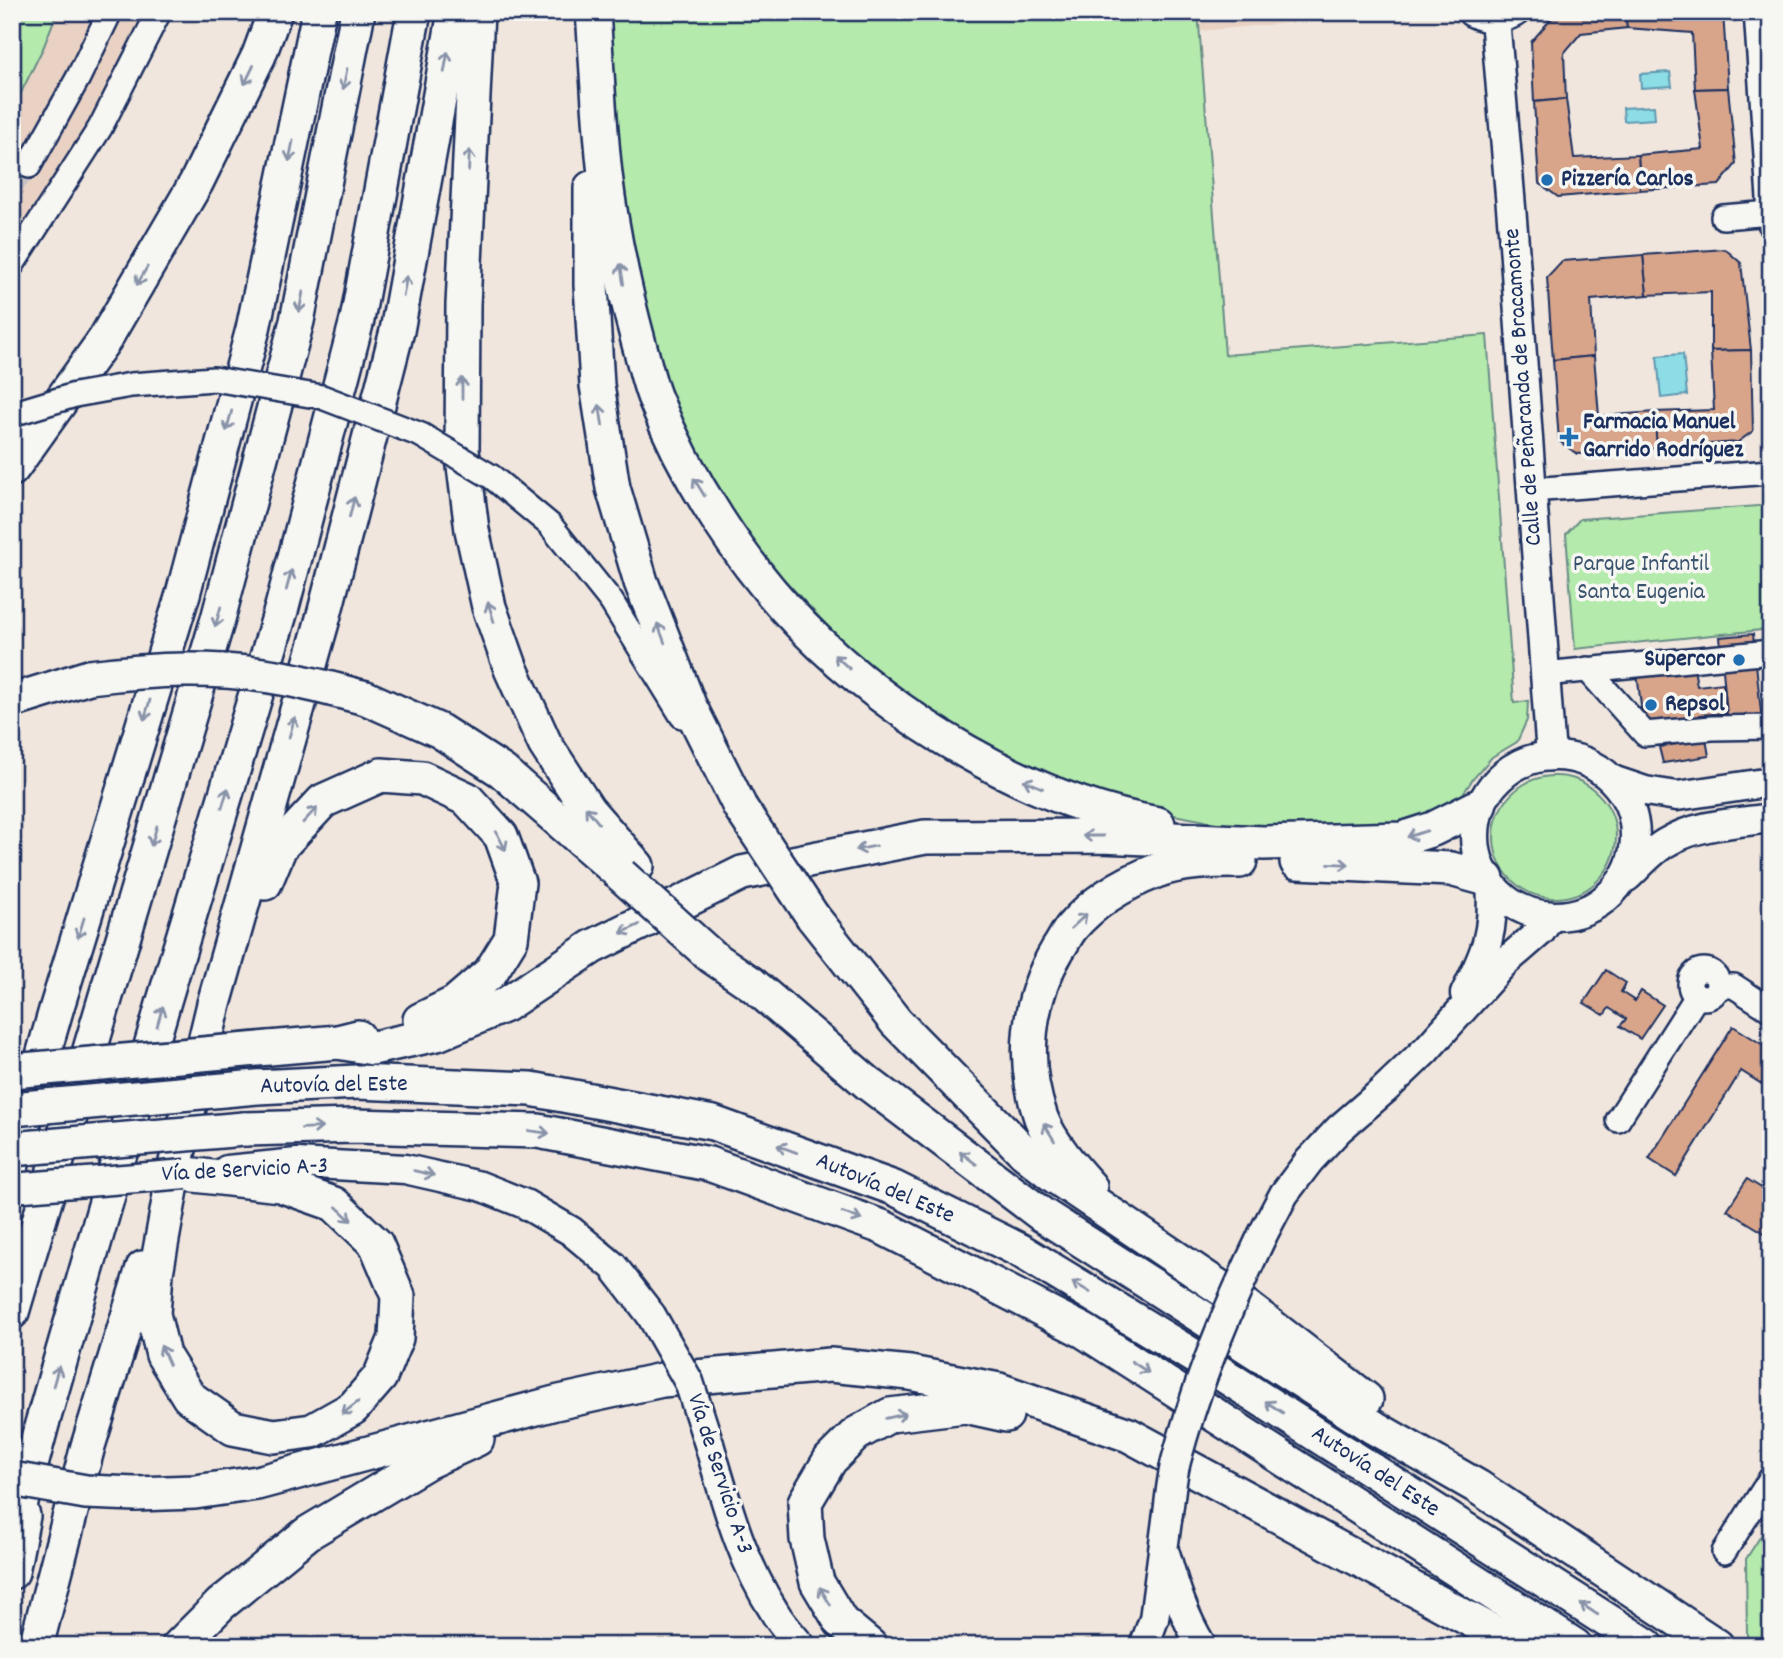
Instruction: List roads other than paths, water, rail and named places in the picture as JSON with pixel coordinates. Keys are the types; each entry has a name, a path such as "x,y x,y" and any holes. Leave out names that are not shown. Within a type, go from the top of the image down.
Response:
{"highway":[{"path":"12,469 105,339 196,183 259,55 275,12"},
{"path":"12,1164 183,593 211,488 253,329 319,12"},
{"path":"12,1312 222,606 297,321 358,12"},
{"path":"12,1536 168,988 282,607 357,320 414,12"},
{"path":"181,1168 281,1185 334,1205 376,1244 398,1296 396,1338 380,1377 354,1408 312,1431 274,1436 233,1428 189,1397 163,1355 153,1314 156,1273 181,1168 214,1004 324,615 397,331 455,12"},
{"path":"477,12 463,304 462,450 472,530 489,607 511,669 545,744 629,870"},
{"path":"592,12 591,285 597,385 613,488 641,582 689,705 740,807 813,917 896,1023 1025,1153 1053,1175 1231,1295 1478,1487"},
{"path":"592,12 605,174 625,292 654,396 694,480 747,560 803,626 858,677 909,715 992,766 1072,801 1146,822 1264,843"},
{"path":"12,701 89,677 151,669 216,669 283,678 366,698 440,731 502,771 629,870 802,1029 869,1084 1041,1214 1375,1428 1478,1487 1717,1646"},
{"path":"12,1071 338,1042 417,1022 455,1003 490,973 511,939 518,883 501,836 467,799 422,778 381,775 323,802 280,847 214,1004"},
{"path":"338,1042 373,1048 438,1034 505,1005 592,947 742,873 925,837 1101,836 1264,843 1402,839 1433,829 1479,806"},
{"path":"1123,1222 1069,1164 1042,1120 1028,1065 1031,1014 1047,968 1072,927 1110,893 1158,870 1205,861 1266,860 1451,869 1489,881"},
{"name":"Autovía del Este","path":"12,1109 257,1087 358,1082 531,1088 713,1123 894,1188 1033,1258 1208,1365 1647,1646"},
{"name":"Autovía del Este","path":"12,1149 244,1129 354,1126 537,1131 709,1164 882,1227 1084,1331 1575,1646"},
{"path":"36,1646 88,1446 181,1168"},
{"path":"12,1479 86,1492 195,1492 257,1483 555,1403 662,1380 830,1365 910,1373 999,1390 1129,1435 1519,1646"},
{"path":"179,1646 221,1604 308,1533 428,1462 555,1403"},
{"path":"870,1646 841,1622 817,1582 807,1539 805,1502 830,1460 856,1434 890,1415 965,1406 1041,1423 1133,1458 1264,1515 1291,1521"},
{"path":"12,1572 42,1424"}],"main road":[{"name":"Calle de Peñaranda de Bracamonte","path":"1494,14 1513,232 1551,756"},
{"path":"1771,782 1677,796 1645,791 1615,781 1592,765 1571,758 1551,756 1523,762 1498,778 1479,806 1473,831 1474,853 1489,881 1505,897 1522,908 1551,916 1583,912 1611,894 1656,850 1683,834 1771,818"},
{"path":"1615,781 1628,800 1634,820 1632,863 1622,881"},
{"path":"1453,1017 1488,944 1493,911 1489,881"},
{"path":"1144,1646 1154,1619 1175,1464 1197,1392 1227,1310 1284,1194 1309,1161 1339,1129 1426,1050 1504,963 1541,931 1551,916"},
{"name":"Vía de Servicio A-3","path":"12,1188 181,1168 297,1163 405,1169 481,1186 525,1204 571,1231 613,1266 651,1315 689,1382 733,1524 750,1569 775,1613 801,1646"},
{"path":"1164,1550 1176,1594 1188,1623 1202,1646"}],"street":[{"path":"29,166 78,78 110,12"},
{"path":"28,244 43,207 137,30 142,12"},
{"path":"12,265 28,244 100,128 159,12"},
{"path":"1723,217 1770,218 1756,12"},
{"path":"12,415 75,395 131,385 214,379 323,397 421,435 492,477 550,525 611,601 740,807"},
{"path":"1531,490 1771,472"},
{"path":"1544,674 1771,652"},
{"path":"1587,669 1645,734 1712,728 1771,727"},
{"path":"1618,1119 1708,991 1734,986 1771,1010"},
{"path":"1724,1552 1771,1478"}],"water":[{"path":"1670,72 1672,86 1641,88 1640,74"},
{"path":"1654,106 1655,119 1624,121 1623,108"},
{"path":"1683,354 1687,395 1661,398 1657,356"}],"tunnel":[{"path":"12,184 29,166"}],"place":[{"name":"Pizzería Carlos","path":"1547,180"},
{"name":"Farmacia Manuel Garrido Rodríguez","path":"1569,437"},
{"name":"Supercor","path":"1739,660"},
{"name":"Repsol","path":"1651,705"}],"park label":[{"name":"Parque Infantil Santa Eugenia","path":"1641,579"}]}
